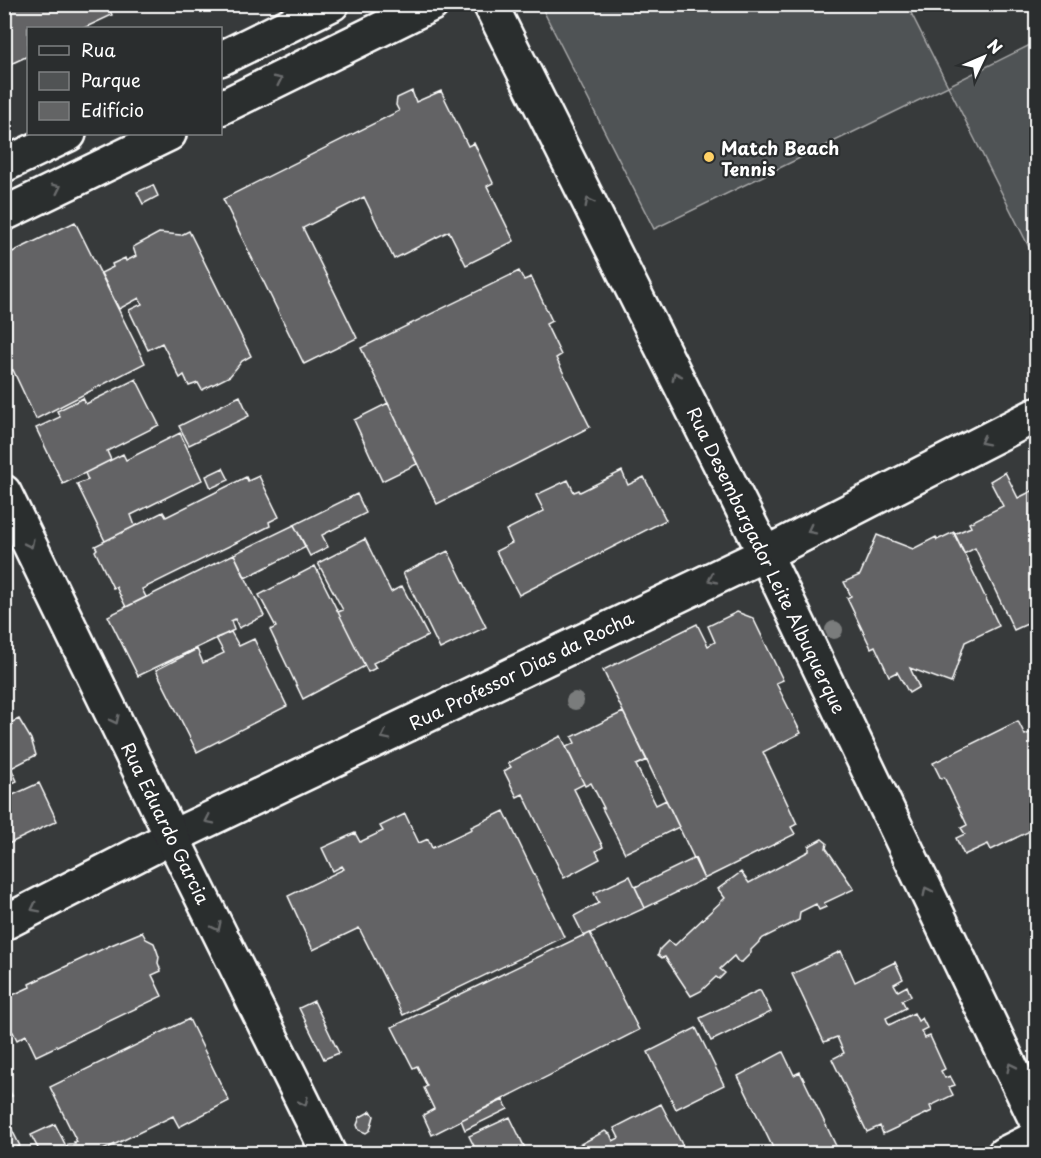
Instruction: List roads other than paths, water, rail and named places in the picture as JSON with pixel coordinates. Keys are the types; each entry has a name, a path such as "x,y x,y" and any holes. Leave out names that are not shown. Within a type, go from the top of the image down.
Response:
{"street":[{"path":"222,58 332,4"},
{"path":"222,107 432,4"},
{"name":"Rua Desembargador Leite Albuquerque","path":"490,4 765,554 1036,1120"},
{"path":"4,165 67,135"},
{"path":"4,214 167,135"},
{"name":"Rua Professor Dias da Rocha","path":"4,923 172,837 765,554 1036,415"},
{"name":"Rua Eduardo Garcia","path":"4,492 329,1154"},
{"path":"1004,1154 1036,1138"}],"place":[{"name":"Match Beach Tennis","path":"709,157"}]}
